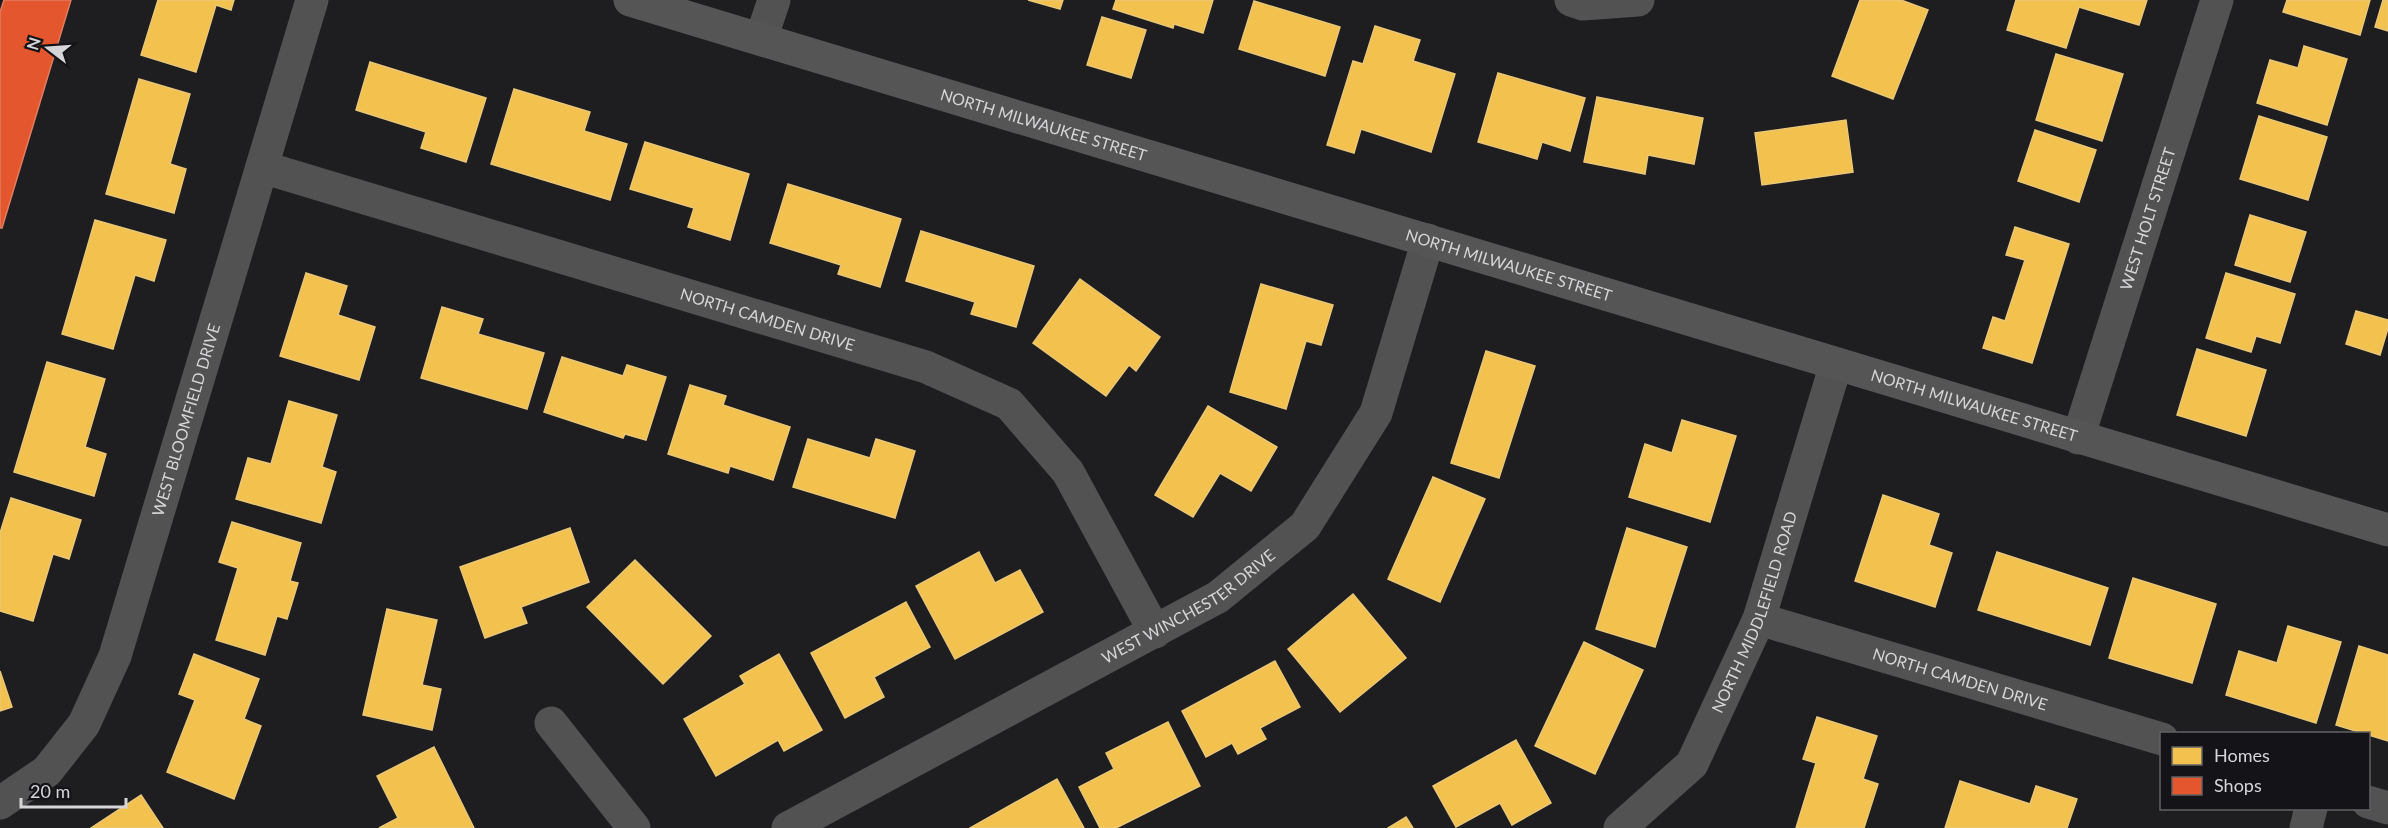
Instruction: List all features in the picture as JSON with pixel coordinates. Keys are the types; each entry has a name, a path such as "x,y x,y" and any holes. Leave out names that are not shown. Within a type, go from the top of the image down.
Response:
{"main road":[{"name":"NORTH MILWAUKEE STREET","path":"630,0 2388,530"}],"street":[{"name":"WEST BLOOMFIELD DRIVE","path":"0,802 47,771 84,724 115,656 312,0"},
{"path":"761,39 774,0"},
{"path":"1571,0 1583,4 1638,0"},
{"name":"WEST HOLT STREET","path":"2078,438 2217,0"},
{"name":"NORTH CAMDEN DRIVE","path":"262,167 926,367 1009,404 1068,472 1155,632"},
{"name":"WEST WINCHESTER DRIVE","path":"788,828 1218,597 1305,526 1376,412 1428,240"},
{"name":"NORTH MIDDLEFIELD ROAD","path":"1620,828 1692,764 1759,619 1836,364"},
{"name":"NORTH CAMDEN DRIVE","path":"1759,619 2160,738"},
{"path":"551,723 633,828"},
{"path":"2370,803 2388,808"},
{"path":"2306,828 2310,810"}],"building: Homes":[{"path":"158,0 234,0 231,10 216,5 196,72 141,55"},
{"path":"1028,0 1063,0 1060,9"},
{"path":"1116,0 1213,0 1203,33 1174,24 1173,28 1113,9"},
{"path":"1860,0 1901,0 1928,10 1893,99 1832,76"},
{"path":"2016,0 2147,0 2139,25 2079,7 2066,48 2007,30"},
{"path":"2287,0 2370,0 2360,35 2283,12"},
{"path":"2383,0 2388,0 2388,31 2375,27"},
{"path":"1254,1 1340,27 1325,76 1239,49"},
{"path":"1102,17 1146,30 1131,78 1087,65"},
{"path":"1375,26 1420,40 1413,61 1455,74 1431,152 1361,129 1354,153 1327,145 1353,61 1363,64"},
{"path":"2304,46 2347,59 2327,125 2257,103 2270,60 2298,68"},
{"path":"2056,54 2123,74 2102,141 2036,120"},
{"path":"370,62 486,98 466,162 421,148 426,132 356,110"},
{"path":"1498,73 1585,98 1570,151 1542,142 1537,159 1478,142"},
{"path":"139,79 190,94 170,164 186,169 174,213 106,194"},
{"path":"514,89 590,112 584,131 627,144 610,200 491,164"},
{"path":"1597,97 1703,118 1694,164 1648,155 1645,174 1584,162"},
{"path":"2259,116 2327,137 2308,200 2240,179"},
{"path":"1846,120 1853,172 1762,185 1755,133"},
{"path":"2035,130 2096,150 2079,202 2018,181"},
{"path":"645,142 749,174 730,240 688,227 694,208 630,189"},
{"path":"788,184 901,219 880,287 838,274 841,265 770,243"},
{"path":"2250,215 2306,232 2290,282 2235,265"},
{"path":"95,220 166,240 154,281 135,275 113,349 62,334"},
{"path":"2015,227 2069,244 2032,363 1983,348 1993,317 2005,321 2025,260 2006,255"},
{"path":"921,231 1034,266 1016,327 971,314 975,302 906,281"},
{"path":"306,273 347,286 338,315 375,327 359,380 280,356"},
{"path":"2226,273 2295,294 2280,343 2256,336 2251,352 2206,338"},
{"path":"1080,279 1160,337 1136,371 1129,365 1106,396 1033,343"},
{"path":"1261,284 1333,305 1321,345 1306,341 1286,409 1230,392"},
{"path":"442,307 483,319 478,334 544,353 527,409 421,378"},
{"path":"2356,311 2388,320 2380,355 2346,344"},
{"path":"2197,349 2266,370 2246,436 2177,415"},
{"path":"1486,351 1535,366 1499,478 1451,463"},
{"path":"562,357 623,376 627,365 666,377 646,440 625,434 623,438 544,412"},
{"path":"47,362 105,379 85,447 106,454 94,496 14,472"},
{"path":"690,385 726,396 723,405 790,427 773,480 730,466 728,473 668,454"},
{"path":"289,401 337,415 322,467 336,472 321,523 236,499 248,458 271,464"},
{"path":"1208,406 1277,447 1251,491 1220,473 1193,517 1155,495"},
{"path":"1682,420 1736,436 1710,522 1629,497 1645,444 1672,453"},
{"path":"808,439 870,458 876,439 915,451 895,518 793,487"},
{"path":"1433,477 1485,499 1440,602 1388,579"},
{"path":"1883,495 1939,514 1929,545 1952,553 1935,607 1855,581"},
{"path":"11,498 81,520 69,559 53,554 33,621 0,611 0,533"},
{"path":"232,522 301,543 290,581 298,583 287,619 277,616 265,655 216,640 238,568 219,562"},
{"path":"570,528 589,582 521,607 527,623 485,638 460,567"},
{"path":"1627,528 1687,547 1655,647 1596,629"},
{"path":"979,552 995,583 1020,570 1043,612 955,659 916,586"},
{"path":"1997,552 2108,588 2090,645 1978,610"},
{"path":"635,560 711,636 663,684 587,607"},
{"path":"2133,578 2216,604 2192,683 2109,658"},
{"path":"1353,594 1406,658 1340,712 1288,649"},
{"path":"906,602 930,647 874,677 884,697 845,718 811,653"},
{"path":"387,609 437,620 422,685 441,689 432,730 363,715"},
{"path":"2288,626 2341,642 2316,723 2226,695 2239,651 2277,663"},
{"path":"1584,642 1643,670 1595,774 1535,746"},
{"path":"2359,646 2388,655 2388,741 2370,735 2370,732 2359,732 2336,725"},
{"path":"194,654 259,679 244,719 261,726 234,799 167,772 195,700 179,694"},
{"path":"779,654 822,730 784,751 778,740 716,776 684,719 745,684 740,676"},
{"path":"1275,661 1300,707 1260,728 1266,739 1238,754 1232,743 1206,757 1182,711"},
{"path":"0,671 12,707 0,711"},
{"path":"1817,717 1877,736 1863,779 1878,784 1864,828 1796,828 1816,763 1803,759"},
{"path":"1168,722 1200,786 1116,828 1100,828 1079,787 1114,769 1106,753"},
{"path":"1516,740 1551,803 1512,825 1500,803 1456,827 1433,786"},
{"path":"434,747 474,828 379,828 398,818 377,776"},
{"path":"1057,779 1084,828 970,828"},
{"path":"1960,781 2030,804 2036,786 2077,799 2067,828 1945,828"},
{"path":"141,795 163,828 91,828"},
{"path":"1406,817 1413,828 1388,828"}],"building: Shops":[{"path":"4,0 71,0 2,228 0,228 0,12"}]}
